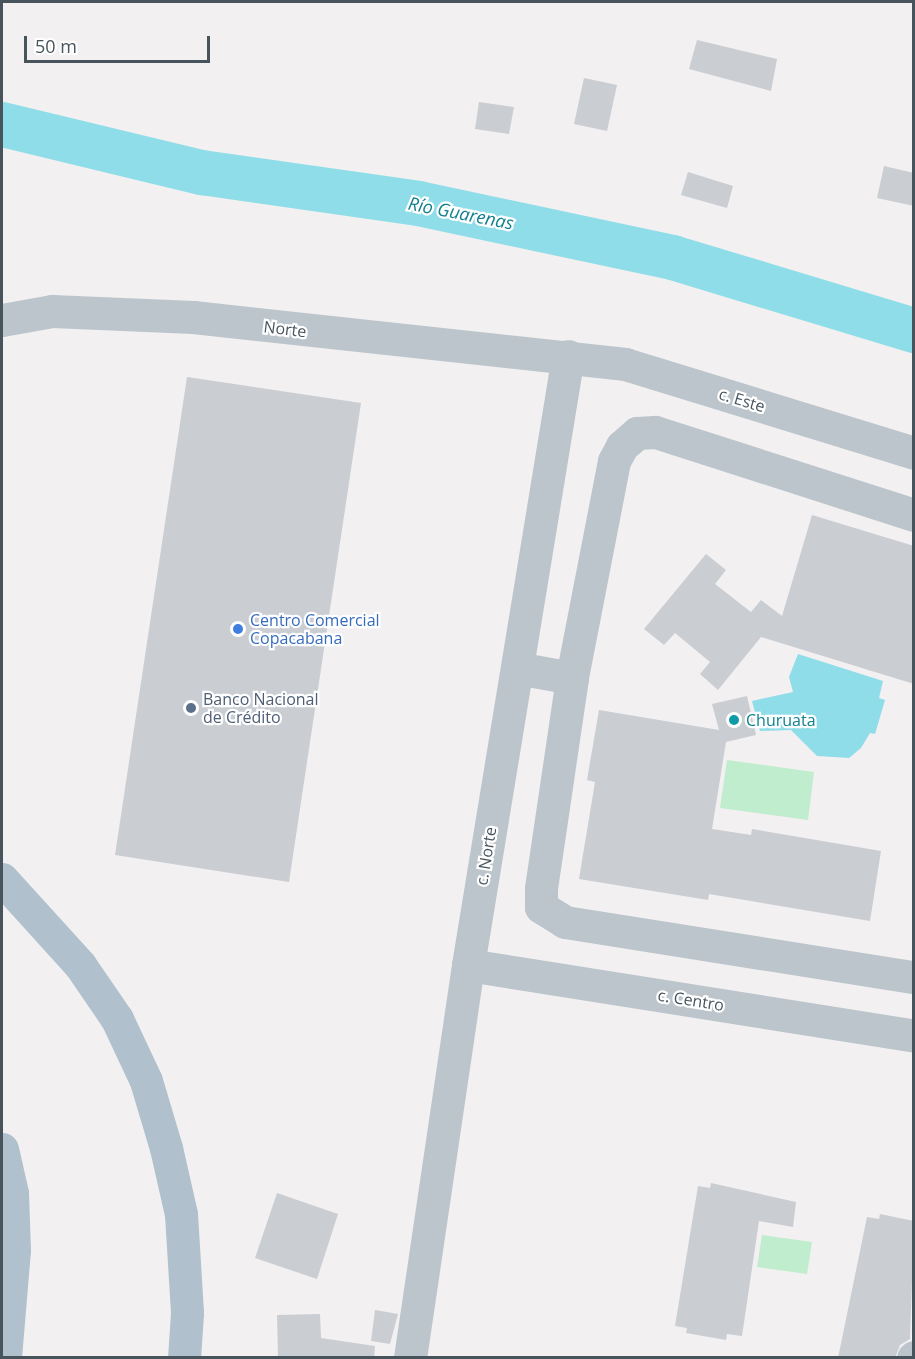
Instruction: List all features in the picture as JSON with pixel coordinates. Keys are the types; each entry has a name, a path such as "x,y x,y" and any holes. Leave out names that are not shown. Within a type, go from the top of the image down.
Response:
{"main road":[{"path":"2,879 80,965 117,1019 146,1081 166,1148 181,1214 186,1302 185,1356"},
{"path":"2,1149 12,1193 14,1251 5,1358"}],"street":[{"name":"Norte","path":"2,320 52,311 193,317 345,337 568,356"},
{"name":"c. Este","path":"568,356 625,364 914,453"},
{"name":"c. Norte","path":"410,1358 468,965 568,356"},
{"path":"914,515 655,432 637,433 622,446 614,460 572,678 541,888 541,907 551,916 565,922 914,977"},
{"path":"517,668 572,678"},
{"name":"c. Centro","path":"468,965 914,1036"}],"green space":[{"path":"727,760 814,772 808,820 720,808"},
{"path":"762,1235 812,1242 807,1274 757,1267"}],"water":[{"path":"798,654 883,681 879,698 885,700 875,734 870,733 861,748 849,758 817,756 791,730 760,731 752,701 793,692 789,677"}],"building":[{"path":"697,40 777,59 771,91 689,69"},
{"path":"584,78 617,85 607,131 574,124"},
{"path":"479,102 514,107 509,134 475,129"},
{"path":"884,166 914,173 914,206 877,198"},
{"path":"688,172 733,186 727,208 681,195"},
{"name":"Centro Comercial Copacabana","path":"187,377 361,403 289,882 115,855"},
{"path":"812,515 914,546 914,684 761,637 718,690 700,674 710,662 675,633 664,645 644,629 706,554 726,570 715,584 751,612 761,600 782,616"},
{"path":"747,696 756,735 726,742 712,829 751,835 752,829 881,851 870,921 709,894 708,900 579,879 595,782 587,780 599,710 719,730 712,704"},
{"path":"711,1183 796,1202 793,1227 759,1221 742,1336 727,1334 726,1340 686,1333 687,1328 675,1326 698,1186 710,1188"},
{"path":"277,1193 338,1214 317,1279 255,1258"},
{"path":"880,1214 914,1221 910,1339 900,1345 895,1358 838,1358 867,1217 879,1219"},
{"path":"375,1310 398,1314 390,1344 371,1341"},
{"path":"320,1314 321,1338 375,1346 374,1358 278,1358 277,1315"}],"waterway":[{"name":"Río Guarenas","path":"2,124 201,172 418,203 672,257 914,330"}],"place":[{"name":"Centro Comercial Copacabana","path":"238,629"},
{"name":"Banco Nacional de Crédito","path":"191,708"},
{"name":"Churuata","path":"734,720"}]}
